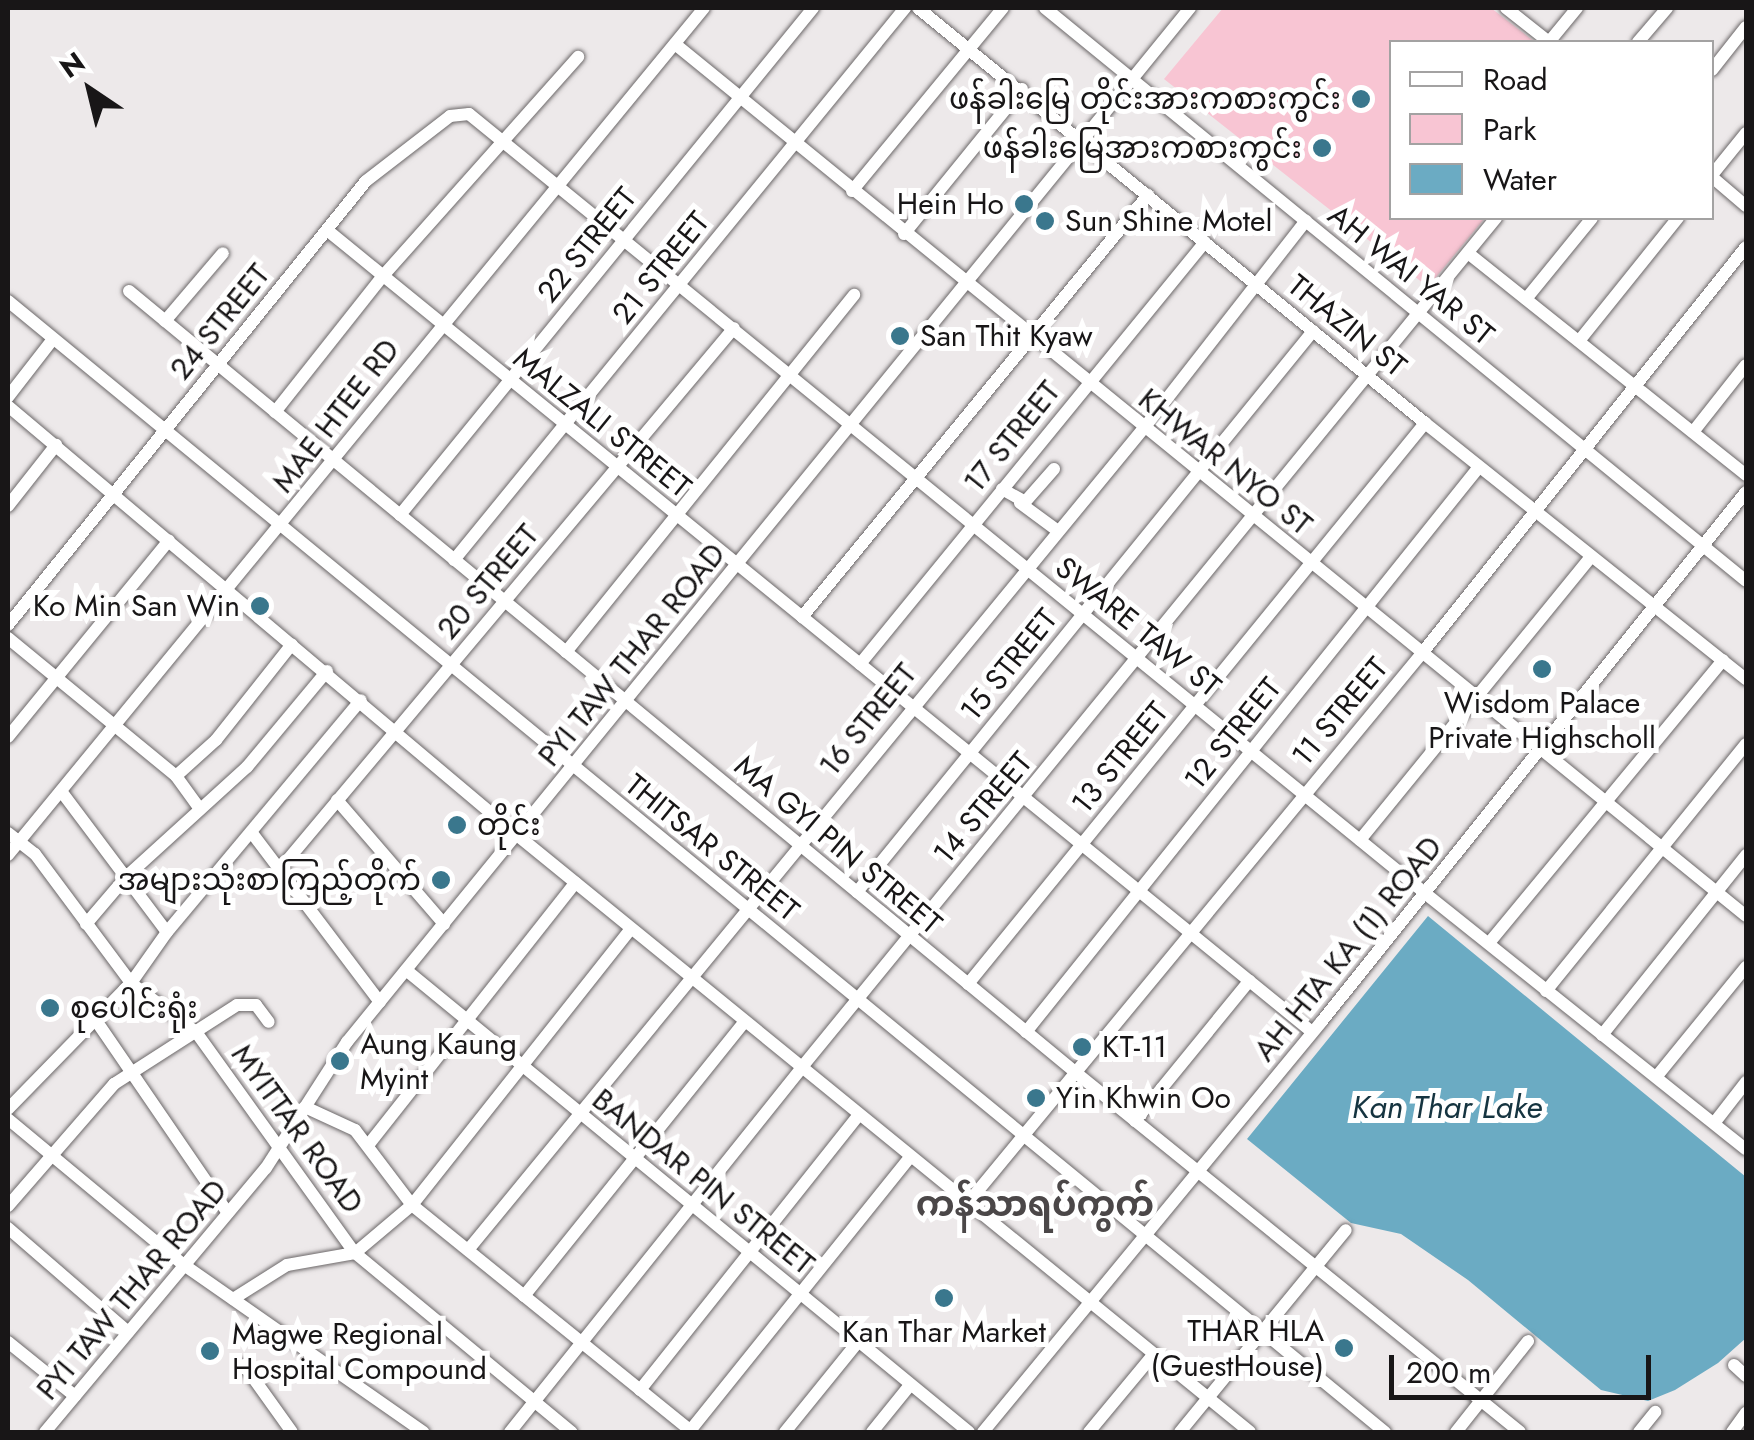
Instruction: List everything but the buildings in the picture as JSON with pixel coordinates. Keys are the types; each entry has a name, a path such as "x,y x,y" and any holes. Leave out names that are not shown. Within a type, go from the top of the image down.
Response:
{"street":[{"name":"MAE HTEE RD","path":"8,855 13,837 61,791 704,8"},
{"name":"22 STREET","path":"400,515 813,8"},
{"name":"21 STREET","path":"454,560 905,8"},
{"name":"THAZIN ST","path":"918,8 970,46 1479,467 1746,679"},
{"path":"852,191 1003,8"},
{"name":"AH WAI YAR ST","path":"1046,8 1746,581"},
{"name":"PYI TAW THAR ROAD","path":"45,1432 281,1148 347,1042 969,284 1190,8"},
{"path":"1506,8 1546,40"},
{"path":"1551,40 1577,8"},
{"path":"1640,40 1667,8"},
{"path":"1714,68 1746,28"},
{"name":"KHWAR NYO ST","path":"675,44 1746,916"},
{"path":"276,412 382,278 502,138 578,57"},
{"path":"904,234 1022,89"},
{"name":"24 STREET","path":"8,625 366,181 450,116 469,114 502,138"},
{"path":"1714,173 1746,133"},
{"name":"SWARE TAW ST","path":"502,138 1426,894 1746,1149"},
{"path":"1714,178 1746,206"},
{"path":"802,618 1148,196"},
{"name":"14 STREET","path":"510,1432 857,999 1254,519 1494,220"},
{"path":"1526,299 1590,220"},
{"path":"1579,341 1676,220"},
{"name":"16 STREET","path":"468,1250 911,706 1144,428 1306,221"},
{"name":"MALZALI STREET","path":"327,230 1312,1032"},
{"name":"17 STREET","path":"860,664 1205,242"},
{"name":"11 STREET","path":"967,1204 1423,652 1746,247"},
{"path":"165,321 223,253"},
{"path":"1468,253 1746,474"},
{"name":"MA GYI PIN STREET","path":"129,291 1026,1032 1520,1432"},
{"path":"566,652 854,295"},
{"name":"THITSAR STREET","path":"8,301 1385,1432"},
{"name":"20 STREET","path":"280,869 734,328"},
{"name":"15 STREET","path":"857,892 1200,475 1313,331"},
{"path":"8,396 53,339"},
{"path":"1693,432 1746,366"},
{"path":"8,406 575,883 1250,1432"},
{"name":"13 STREET","path":"968,984 1425,423"},
{"path":"8,506 56,446"},
{"name":"12 STREET","path":"1026,1032 1479,467"},
{"path":"1020,503 1054,470"},
{"path":"1002,489 1058,531"},
{"name":"AH HTA KA (1) ROAD","path":"983,1432 1426,894 1746,492"},
{"path":"8,737 169,540"},
{"path":"1360,840 1591,556"},
{"path":"8,638 176,776 200,809"},
{"path":"176,776 216,740 292,644"},
{"path":"1489,943 1722,660"},
{"path":"86,924 126,878 248,766 327,671"},
{"path":"8,1109 131,984 167,932 361,700"},
{"path":"1546,991 1746,744"},
{"path":"61,791 167,932"},
{"path":"337,800 444,924"},
{"path":"252,833 380,1002"},
{"name":"MYITTAR ROAD","path":"13,837 35,854 131,984 196,1032 355,1252 571,1432"},
{"path":"1602,1034 1746,855"},
{"path":"369,1144 575,883"},
{"path":"233,1299 287,1266 355,1252 412,1205 631,929"},
{"path":"1657,1076 1746,967"},
{"name":"BANDAR PIN STREET","path":"406,970 969,1432"},
{"path":"1135,1120 1249,981"},
{"path":"8,1206 49,1154 114,1084 131,1072 237,1006 250,1003 270,1022"},
{"path":"95,1018 228,1213"},
{"path":"524,1296 744,1022"},
{"path":"1714,1122 1746,1082"},
{"path":"305,1107 355,1130 412,1205 690,1432 910,1157"},
{"path":"640,1390 859,1114"},
{"path":"8,1119 184,1265 402,1427 423,1432"},
{"path":"8,1228 128,1332"},
{"path":"1180,1432 1346,1230"},
{"path":"1456,1432 1528,1340"},
{"path":"8,1342 75,1396"},
{"path":"785,1432 858,1342"},
{"path":"1089,1432 1153,1355"},
{"path":"244,1365 292,1432"},
{"path":"1734,1365 1746,1376"},
{"path":"872,1432 910,1384"},
{"path":"1639,1432 1655,1412"},
{"path":"1732,1432 1746,1413"}],"green space":[{"name":"ဖန်ခါးမြေအားကစားကွင်း","path":"1223,8 1491,8 1532,40 1389,40 1389,220 1483,220 1428,287 1164,79"}],"water":[{"name":"Kan Thar Lake","path":"1428,916 1746,1177 1746,1338 1718,1363 1675,1390 1648,1401 1601,1390 1468,1280 1401,1234 1351,1223 1247,1139"}],"place":[{"name":"ဖန်ခါးမြေ တိုင်းအားကစားကွင်း","path":"1361,99"},
{"name":"ဖန်ခါးမြေအားကစားကွင်း","path":"1322,148"},
{"name":"Hein Ho","path":"1024,204"},
{"name":"Sun Shine Motel","path":"1045,221"},
{"name":"San Thit Kyaw","path":"900,336"},
{"name":"Ko Min San Win","path":"260,606"},
{"name":"Wisdom Palace Private Highscholl","path":"1542,669"},
{"name":"တိုင်း","path":"457,825"},
{"name":"အများသုံးစာကြည့်တိုက်","path":"441,880"},
{"name":"စုပေါင်းရုံး","path":"50,1008"},
{"name":"KT-11","path":"1082,1047"},
{"name":"Aung Kaung Myint","path":"340,1061"},
{"name":"Yin Khwin Oo","path":"1036,1098"},
{"name":"Kan Thar Market","path":"944,1298"},
{"name":"THAR HLA (GuestHouse)","path":"1344,1348"},
{"name":"Magwe Regional Hospital Compound","path":"210,1351"}],"district":[{"name":"ကန်သာရပ်ကွက်","path":"1035,1204"}]}
